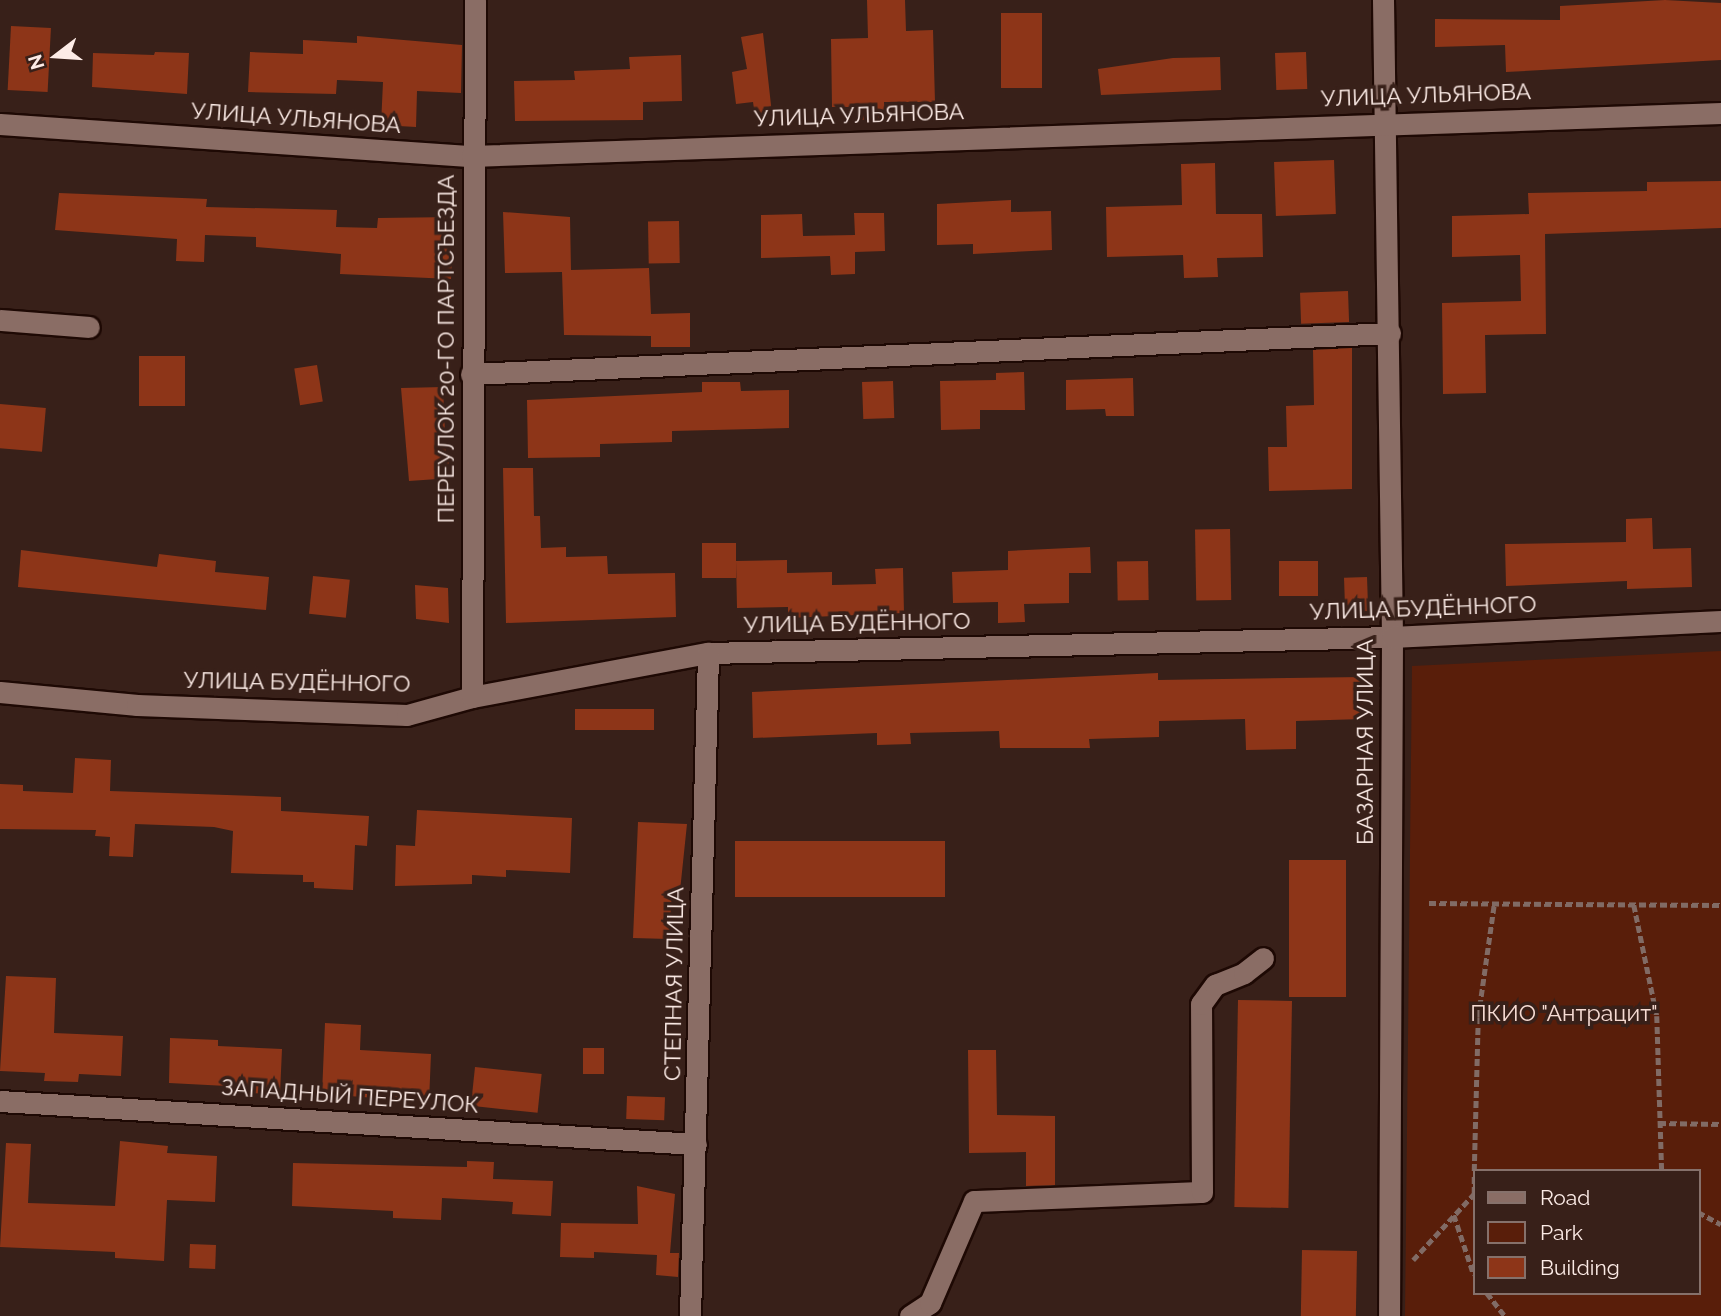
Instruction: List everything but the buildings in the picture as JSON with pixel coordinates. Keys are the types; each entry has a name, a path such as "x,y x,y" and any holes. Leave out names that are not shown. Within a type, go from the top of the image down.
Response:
{"street":[{"name":"ПЕРЕУЛОК 20-ГО ПАРТСЪЕЗДА","path":"472,697 471,374 475,0"},
{"name":"БАЗАРНАЯ УЛИЦА","path":"1383,0 1390,333 1392,638 1389,1316"},
{"name":"УЛИЦА УЛЬЯНОВА","path":"0,124 472,156 1384,122 1721,113"},
{"path":"0,320 89,327"},
{"path":"471,374 1390,333"},
{"name":"УЛИЦА БУДЁННОГО","path":"0,692 137,705 407,715 472,697 708,653 1392,638 1721,621"},
{"name":"СТЕПНАЯ УЛИЦА","path":"690,1316 708,653"},
{"path":"910,1316 930,1303 974,1201 1202,1192 1201,1004 1215,985 1244,973 1263,958"},
{"name":"ЗАПАДНЫЙ ПЕРЕУЛОК","path":"0,1101 696,1144"}],"path":[{"path":"1429,903 1721,905"},
{"path":"1474,1169 1478,1017 1494,904"},
{"path":"1634,905 1657,1016 1662,1169"},
{"path":"1659,1123 1721,1124"},
{"path":"1390,1285 1472,1196"},
{"path":"1700,1213 1721,1224"},
{"path":"1454,1215 1472,1269"},
{"path":"1489,1295 1506,1316"}],"green space":[{"name":"ПКИО \"Антрацит\"","path":"1721,651 1721,1316 1405,1316 1412,666"}]}
